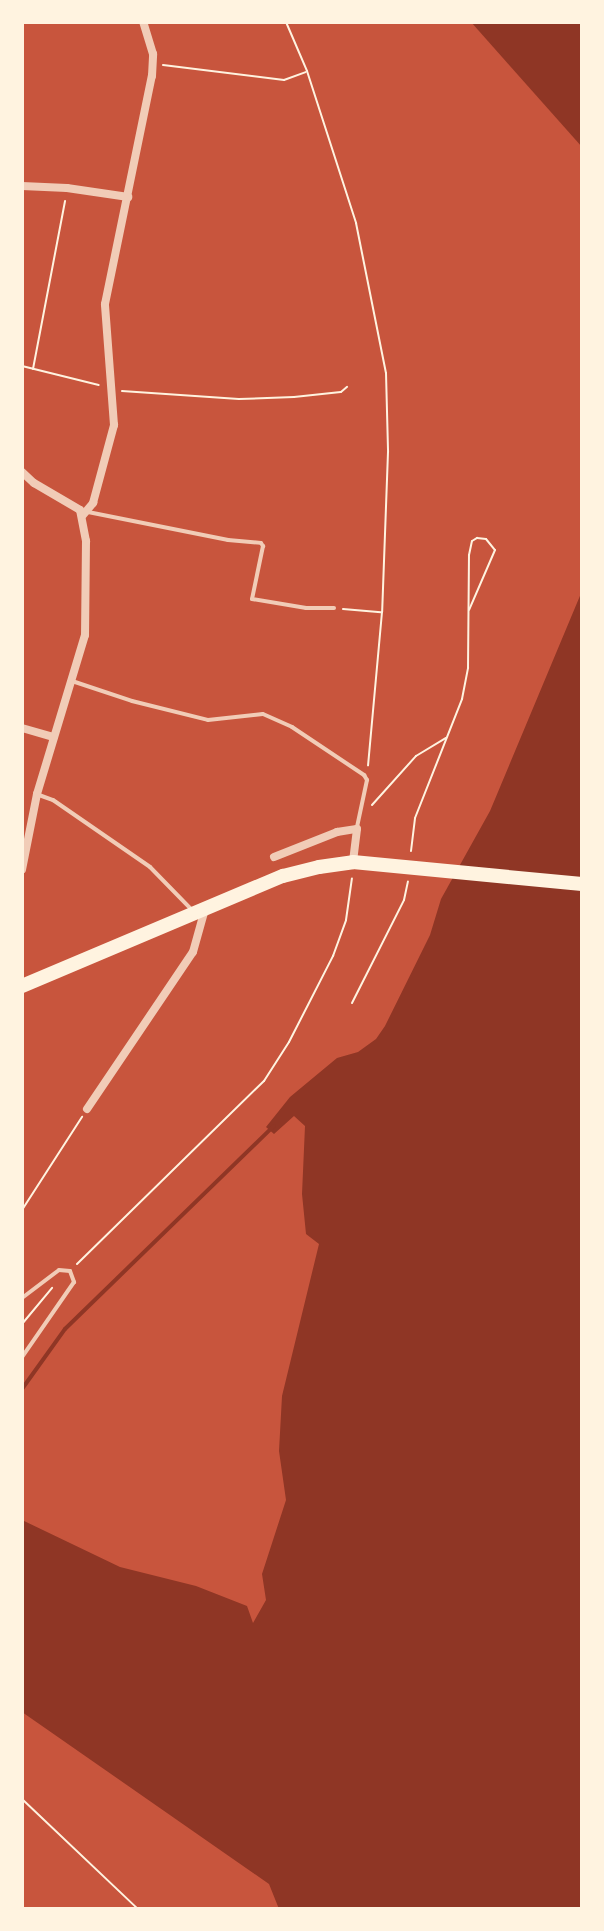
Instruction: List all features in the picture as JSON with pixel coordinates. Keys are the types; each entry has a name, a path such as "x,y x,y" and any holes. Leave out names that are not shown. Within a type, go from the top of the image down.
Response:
{"main road":[{"path":"22,986 283,876 356,862 582,884"}],"street":[{"path":"22,870 37,794 85,635 85,513 111,443 112,389 105,304 154,65 143,22"},
{"path":"22,186 67,188 128,197"},
{"path":"22,472 85,513"},
{"path":"22,728 54,737"},
{"path":"274,857 337,832 357,829 356,862"},
{"path":"87,1109 193,952 204,922 200,911"}],"lane":[{"path":"85,513 228,540 261,543 263,546 252,599 306,608 334,608"},
{"path":"72,681 132,701 208,720 263,714 292,727 364,775 367,780 357,829"},
{"path":"37,794 53,800 150,867 200,911"},
{"path":"22,1298 59,1270 70,1271 74,1282 22,1357"}],"path":[{"path":"286,22 307,71 356,223 386,373 388,452 382,612 369,752"},
{"path":"154,65 284,80 307,71"},
{"path":"33,369 67,188"},
{"path":"22,366 112,389 239,399 341,392 347,387"},
{"path":"410,861 415,818 462,699 468,668 469,555 472,541 486,539 495,550 469,610"},
{"path":"334,608 382,612"},
{"path":"370,807 416,756 446,738"},
{"path":"22,1324 70,1271 264,1081 289,1042 333,956 346,920 356,862"},
{"path":"352,1003 404,900 408,876"},
{"path":"22,1210 87,1109"},
{"path":"22,1799 138,1909"}],"shaded area":[{"path":"471,22 582,22 582,147"},
{"path":"582,591 582,1909 279,1909 269,1884 22,1712 22,1520 120,1567 196,1586 247,1606 253,1623 266,1600 262,1574 286,1500 279,1451 282,1396 319,1244 306,1234 302,1194 305,1126 294,1116 274,1134 266,1127 290,1097 337,1058 358,1052 376,1039 385,1026 430,935 441,899 490,811"}],"waterway":[{"path":"22,1389 65,1329 274,1126"}]}
